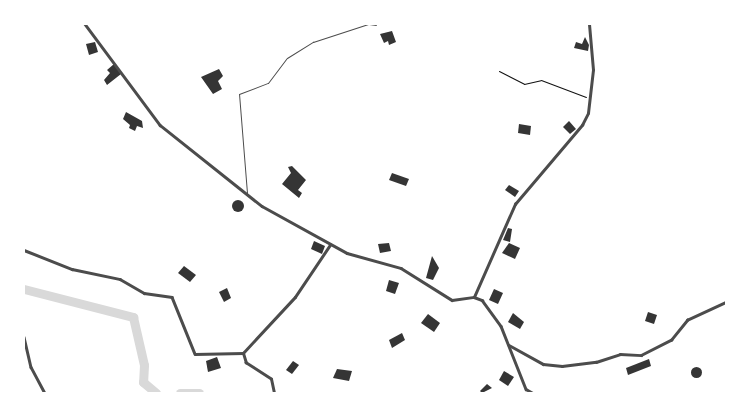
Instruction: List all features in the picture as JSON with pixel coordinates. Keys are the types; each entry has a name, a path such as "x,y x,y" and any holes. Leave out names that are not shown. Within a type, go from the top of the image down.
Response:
{"street":[{"path":"85,24 160,125 247,194 330,245 401,268 452,300 474,297 482,300 492,312 509,345 526,389 532,393"},
{"path":"474,297 515,204 582,124 590,99 593,70 589,24"},
{"path":"24,250 72,269 120,279 144,293 172,297 194,354 243,353 295,297 330,245"},
{"path":"509,345 544,364 562,366 596,362 620,354 640,355 672,340 687,320 726,302"},
{"path":"24,337 31,367 45,393"},
{"path":"243,353 246,363 271,378 274,393"}],"lane":[{"path":"247,194 239,94 242,90 268,84 287,58 313,42 368,24 376,25"}],"path":[{"path":"499,71 524,84 541,80 590,99"}],"building":[{"path":"392,31 396,42 389,45 388,41 384,43 380,34"},
{"path":"585,37 589,45 588,51 574,48 576,42 582,44"},
{"path":"95,42 98,52 89,55 86,44"},
{"path":"114,64 121,74 107,85 104,80 110,73 107,70"},
{"path":"219,69 223,76 218,81 222,89 213,94 201,77"},
{"path":"126,112 142,121 143,128 137,126 135,131 129,128 130,125 123,119"},
{"path":"569,121 576,129 570,134 563,127"},
{"path":"519,124 531,126 530,135 518,133"},
{"path":"292,166 306,180 298,190 302,193 299,198 282,184 291,173 288,167"},
{"path":"392,173 409,179 406,186 389,180"},
{"path":"509,185 519,191 515,197 505,190"},
{"path":"238,200 244,206 238,212 232,206"},
{"path":"508,228 512,229 510,242 503,240"},
{"path":"314,241 325,246 322,254 311,249"},
{"path":"389,243 391,251 380,253 378,244"},
{"path":"509,243 520,248 515,259 502,253"},
{"path":"432,256 439,268 433,280 426,278"},
{"path":"184,266 196,275 190,282 178,273"},
{"path":"389,280 399,283 395,294 386,291"},
{"path":"227,288 231,298 224,302 219,292"},
{"path":"494,289 503,293 498,304 489,300"},
{"path":"648,312 657,315 654,324 645,321"},
{"path":"513,313 524,322 520,329 508,322"},
{"path":"428,314 440,323 434,332 421,323"},
{"path":"402,333 405,340 392,348 389,340"},
{"path":"217,357 221,368 208,372 206,361"},
{"path":"649,359 651,366 628,375 626,368"},
{"path":"293,361 299,365 292,374 286,370"},
{"path":"696,366 702,372 696,378 690,372"},
{"path":"337,369 352,371 349,381 333,378"},
{"path":"504,371 514,377 508,386 499,380"},
{"path":"487,384 492,388 482,393 480,391"}],"waterway":[{"path":"24,289 133,317 144,365 143,382 156,393"},
{"path":"180,393 199,393"}]}
